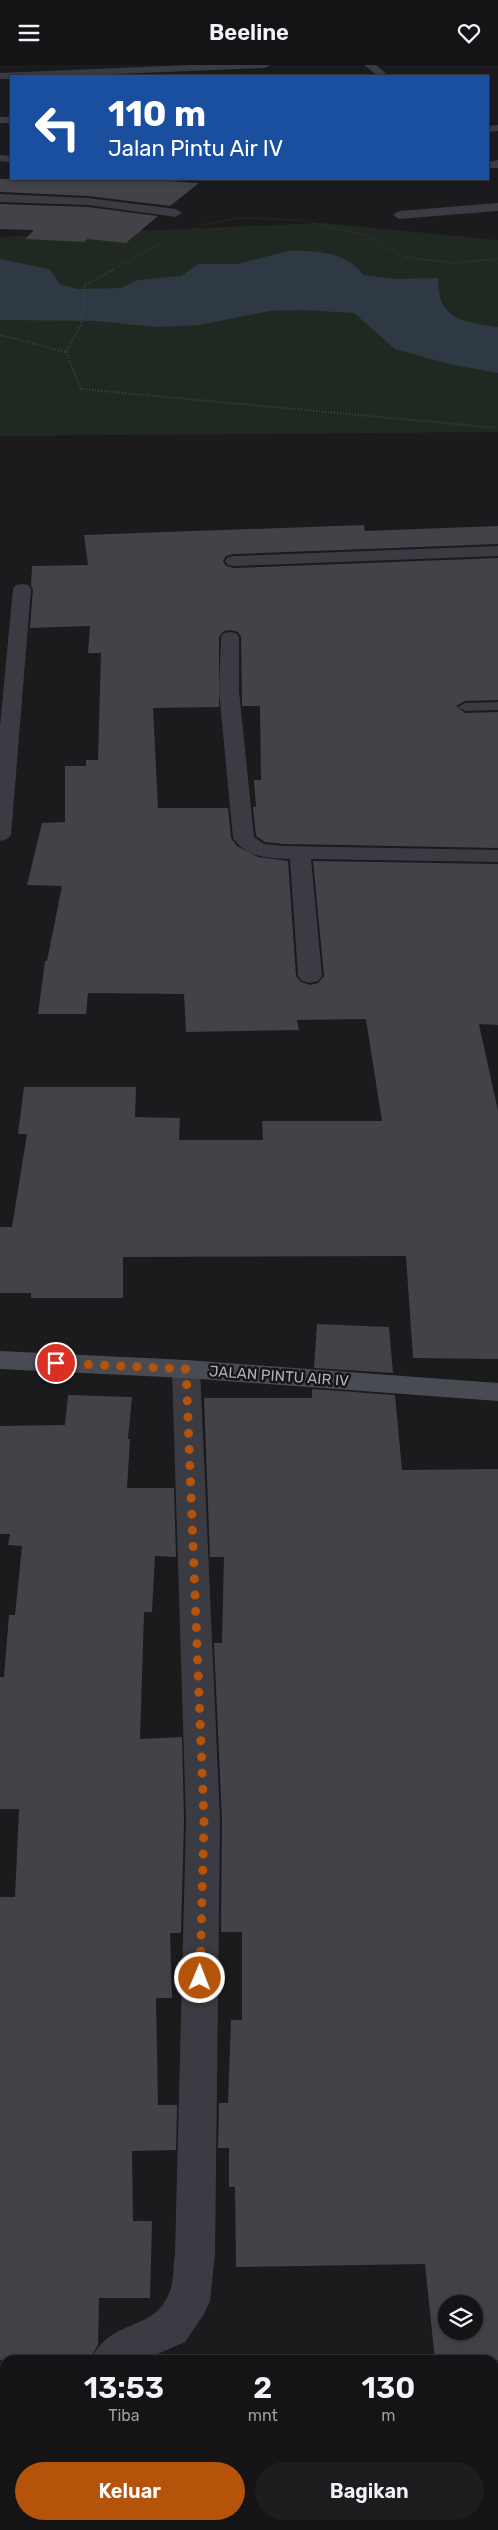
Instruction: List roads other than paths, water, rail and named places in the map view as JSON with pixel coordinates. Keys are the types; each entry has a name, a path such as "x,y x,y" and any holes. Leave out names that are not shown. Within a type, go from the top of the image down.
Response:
{"main road":[{"name":"JALAN PINTU AIR IV","path":"0,1360 186,1369 498,1392"}],"street":[{"path":"12,75 58,71 265,65"},
{"path":"369,65 383,75"},
{"path":"224,67 232,75"},
{"path":"0,198 49,199 131,205 176,213"},
{"path":"399,215 498,207"},
{"path":"234,561 498,551"},
{"path":"0,835 22,589"},
{"path":"230,637 229,691 244,839 248,845 255,849 300,852 498,856"},
{"path":"300,852 310,975"},
{"path":"118,2355 129,2346 170,2328 189,2301 195,2254 204,1820 186,1369"}],"lane":[{"path":"465,707 498,706"}]}
